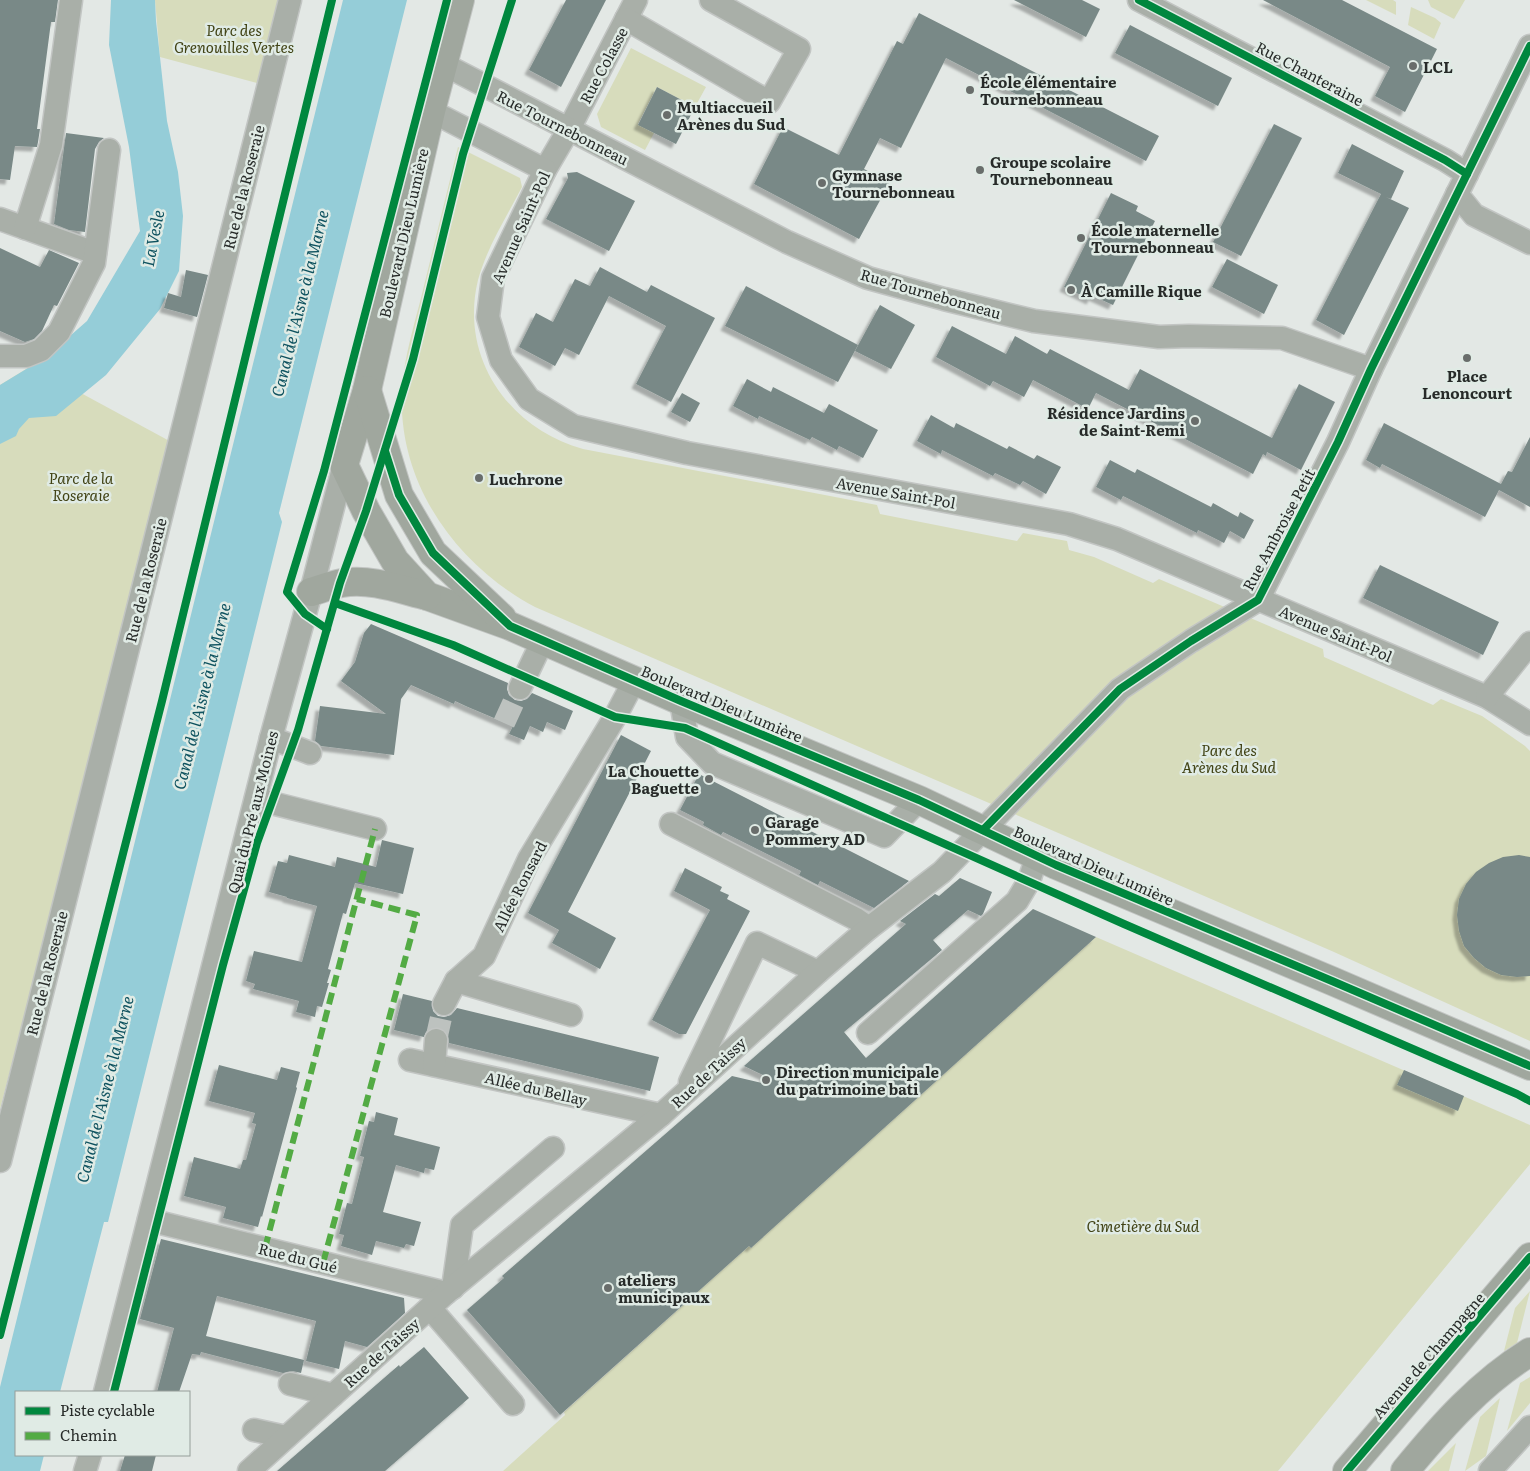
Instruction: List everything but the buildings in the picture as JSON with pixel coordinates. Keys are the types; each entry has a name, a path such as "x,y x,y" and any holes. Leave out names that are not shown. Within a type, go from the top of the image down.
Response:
{"main road":[{"name":"Boulevard Dieu Lumière","path":"344,465 367,390 431,111 460,0"},
{"path":"367,390 399,495 433,553 510,626"},
{"path":"344,465 366,511 396,561 427,596"},
{"name":"Boulevard Dieu Lumière","path":"312,592 340,583 374,583 427,596 510,626 682,701 918,800 1037,856 1530,1066"},
{"name":"Avenue de Champagne","path":"1347,1471 1530,1257"},
{"path":"1405,1471 1466,1402 1486,1384 1530,1352"}],"street":[{"path":"25,228 51,144 70,0"},
{"name":"Rue de la Roseraie","path":"0,1161 290,0"},
{"path":"631,10 769,102 799,49 712,0"},
{"name":"Rue Chanteraine","path":"1139,0 1445,160 1467,174"},
{"name":"Rue Colasse","path":"569,129 631,10"},
{"name":"Rue Ambroise Petit","path":"983,830 1120,689 1191,641 1258,600 1338,442 1371,369 1530,46"},
{"name":"Rue Tournebonneau","path":"443,64 787,242 880,282 1038,322 1158,337 1282,338 1371,369"},
{"path":"431,111 545,170"},
{"name":"Avenue Saint-Pol","path":"569,129 545,170 493,278 488,317 501,360 529,398 558,417 574,426 687,453 1069,524 1118,539 1487,697 1530,724"},
{"path":"0,356 26,356 41,350 59,332 94,263 109,150"},
{"path":"1457,194 1474,215 1530,243"},
{"path":"0,219 95,253"},
{"name":"Quai du Pré aux Moines","path":"106,1391 270,738 312,592 344,465"},
{"path":"520,688 542,640"},
{"path":"1487,697 1530,643"},
{"name":"Allée Ronsard","path":"456,981 484,956 529,859 615,717 634,680"},
{"path":"682,701 687,737 712,763 884,836 918,800"},
{"path":"270,738 310,753"},
{"path":"256,799 375,829"},
{"path":"671,824 856,919 869,928"},
{"name":"Rue de Taissy","path":"248,1471 450,1290 661,1115 818,972 869,928 942,872 983,830"},
{"path":"868,1033 1017,901 1029,881 1037,856"},
{"path":"684,1094 757,943 818,972"},
{"path":"449,1005 456,981 571,1015"},
{"path":"438,1066 441,1041"},
{"name":"Allée du Bellay","path":"410,1060 661,1115"},
{"path":"450,1290 462,1225 553,1148"},
{"name":"Rue du Gué","path":"149,1220 450,1290"},
{"name":"Rue de Taissy","path":"430,1308 513,1404"},
{"name":"Rue de Taissy","path":"290,1384 333,1395"},
{"path":"1490,1471 1530,1427"},
{"path":"254,1430 286,1437"},
{"path":"85,1471 90,1456"}],"green space":[{"name":"Parc des Grenouilles Vertes","path":"155,0 282,0 261,84 160,57"},
{"path":"1366,0 1393,0 1396,2 1396,15"},
{"path":"1428,0 1465,0 1454,19 1431,7"},
{"path":"1411,7 1435,18 1441,23 1434,39 1408,25"},
{"path":"631,48 706,87 695,107 657,87 638,124 654,133 645,150 601,127 597,114"},
{"name":"Parc des Arènes du Sud","path":"458,147 520,178 522,187 492,244 478,280 474,309 476,336 483,362 496,386 512,407 533,425 556,439 583,449 877,505 880,514 1017,541 1023,533 1067,541 1069,550 1094,557 1153,583 1159,579 1323,649 1324,657 1433,705 1441,699 1482,716 1525,746 1530,751 1530,1041 1334,952 535,607 506,589 480,568 457,544 437,518 421,488 410,457 403,424 402,390 407,354"},
{"name":"Parc de la Roseraie","path":"31,366 175,444 0,1109 0,385"},
{"name":"Cimetière du Sud","path":"1096,937 1530,1125 1530,1164 1278,1471 503,1471 565,1415 564,1412 749,1246 751,1248"},
{"path":"1530,1291 1517,1343 1504,1351 1515,1308"},
{"path":"1530,1377 1530,1403 1507,1431 1520,1383"},
{"path":"1500,1398 1486,1456 1465,1471 1480,1417"},
{"path":"1456,1443 1449,1471 1428,1471"}],"water":[{"name":"La Vesle","path":"111,0 155,0 167,121 178,172 183,216 179,271 160,309 106,375 56,416 29,418 19,429 16,436 0,444 0,385 46,357 87,321 140,231 129,147 109,45"},
{"name":"Canal de l'Aisne à la Marne","path":"343,0 407,0 279,513 282,522 108,1222 104,1222 60,1391 15,1391 15,1456 44,1456 40,1471 0,1471 0,1387"}],"tunnel":[{"path":"504,723 520,688"},
{"path":"436,1040 444,1004"}],"marked path":[{"path":"265,1248 375,829"},
{"path":"323,1263 417,915 357,899"}],"cycle path":[{"path":"0,1335 162,701 332,0"},
{"path":"327,629 305,614 287,592 324,471 447,0"},
{"path":"114,1391 223,965 257,843 298,730 340,583 366,511 413,359 463,154 512,0"},
{"path":"1139,0 1445,160 1467,174"},
{"path":"983,830 1120,689 1191,641 1258,600 1338,442 1371,369 1530,46"},
{"path":"385,451 399,495 433,553 510,626 681,701 919,800 1056,865 1530,1066"},
{"path":"335,603 453,645 615,717 685,728 1124,924 1530,1101"},
{"path":"1347,1471 1530,1257"}],"place":[{"name":"LCL","path":"1413,66"},
{"name":"École élémentaire Tournebonneau","path":"970,90"},
{"name":"Multiaccueil Arènes du Sud","path":"667,115"},
{"name":"Groupe scolaire Tournebonneau","path":"980,170"},
{"name":"Gymnase Tournebonneau","path":"822,183"},
{"name":"École maternelle Tournebonneau","path":"1081,238"},
{"name":"À Camille Rique","path":"1071,290"},
{"name":"Place Lenoncourt","path":"1467,358"},
{"name":"Résidence Jardins de Saint-Remi","path":"1195,421"},
{"name":"Luchrone","path":"479,478"},
{"name":"La Chouette Baguette","path":"709,779"},
{"name":"Garage Pommery AD","path":"755,830"},
{"name":"Direction municipale du patrimoine bati","path":"766,1080"},
{"name":"ateliers municipaux","path":"608,1288"}]}
